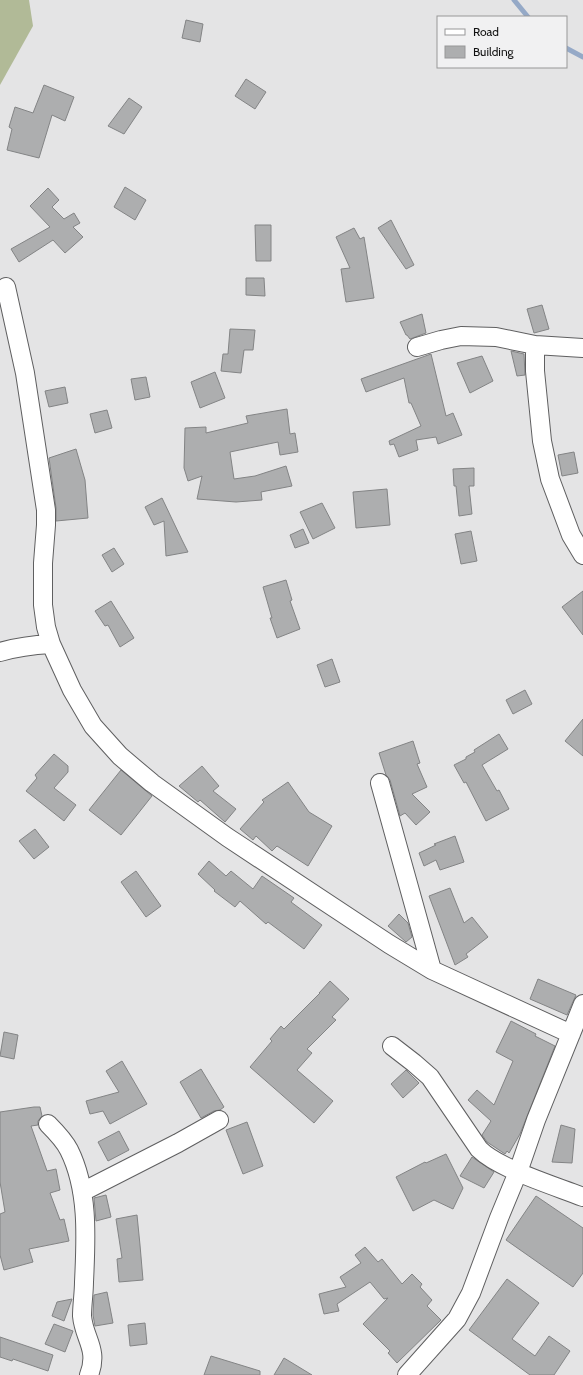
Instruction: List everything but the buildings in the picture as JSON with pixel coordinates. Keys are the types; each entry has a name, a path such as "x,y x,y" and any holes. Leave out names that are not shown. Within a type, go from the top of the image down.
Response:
{"street":[{"path":"6,287 25,373 46,510 43,563 43,605 46,627 51,644 72,690 93,726 120,756 152,783 227,837 383,940 432,970 571,1034"},
{"path":"417,347 462,336 496,337 534,346 583,348"},
{"path":"534,346 542,441 550,479 571,535 583,555"},
{"path":"0,652 31,645 51,644"},
{"path":"380,783 432,970"},
{"path":"407,1375 448,1330 464,1308 518,1172 536,1120 583,1004"},
{"path":"392,1046 414,1062 430,1078 479,1149 489,1158 518,1172 583,1197"},
{"path":"82,1192 219,1120"},
{"path":"48,1124 69,1148 76,1167 82,1192 86,1244 82,1316 93,1356 93,1366 89,1375"}],"green space":[{"path":"0,0 29,0 33,26 0,85"}],"waterway":[{"path":"514,0 527,16"},
{"path":"567,49 583,57"}]}
